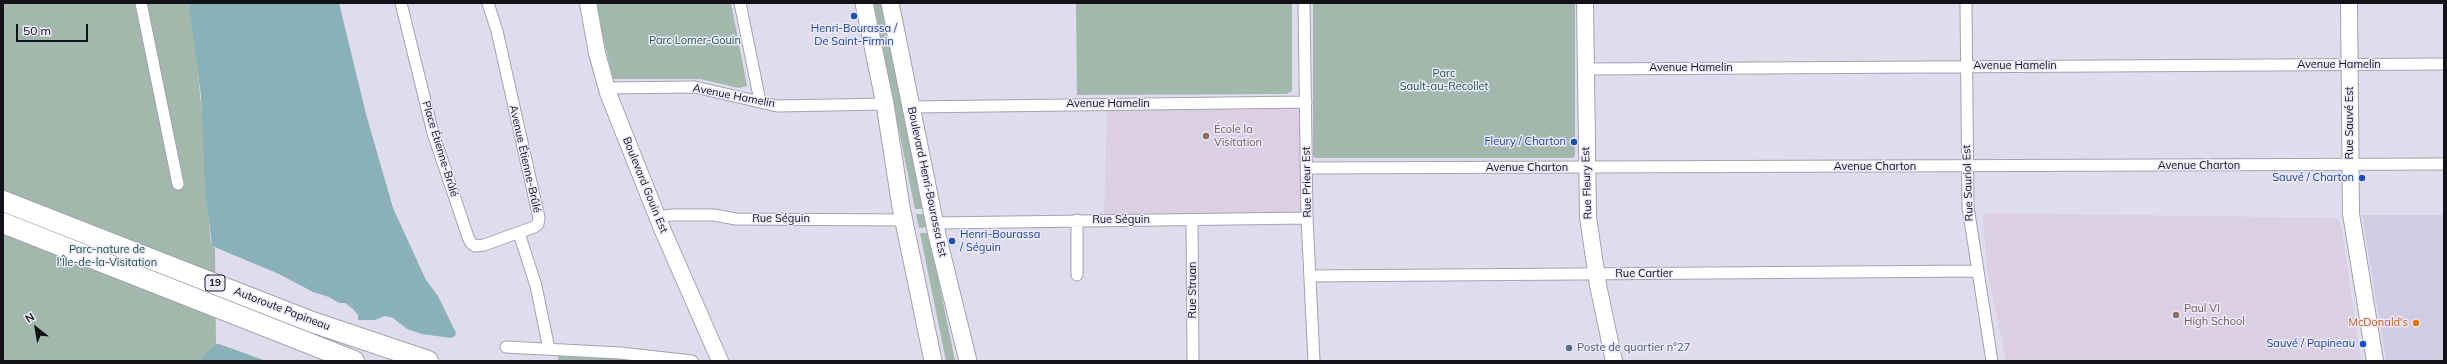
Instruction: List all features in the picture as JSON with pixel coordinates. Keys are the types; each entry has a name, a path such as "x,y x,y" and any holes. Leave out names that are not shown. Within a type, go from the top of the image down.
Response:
{"highway":[{"name":"Autoroute Papineau","path":"3,201 306,320 428,361"},
{"name":"Autoroute Papineau","path":"3,223 354,361"}],"main road":[{"path":"864,3 885,104 904,220 934,361"},
{"name":"Boulevard Henri-Bourassa Est","path":"890,3 935,223 968,361"}],"street":[{"path":"141,3 178,184"},
{"name":"Place Étienne-Brûlé","path":"401,3 433,133 469,241 473,245 479,246 520,233"},
{"name":"Avenue Étienne-Brûlé","path":"488,3 497,31 538,214 536,226 520,233"},
{"name":"Boulevard Gouin Est","path":"588,3 607,88 657,217 720,361"},
{"path":"740,3 760,101"},
{"name":"Rue Prieur Est","path":"1304,3 1307,218 1314,361"},
{"name":"Rue Fleury Est","path":"1585,3 1586,168 1589,228 1596,274 1614,361"},
{"name":"Rue Sauriol Est","path":"1966,3 1967,167 1969,214 1992,361"},
{"name":"Rue Sauvé Est","path":"2349,3 2351,214 2375,361"},
{"name":"Avenue Hamelin","path":"1586,68 2444,64"},
{"name":"Avenue Hamelin","path":"607,88 695,87 777,106 885,104"},
{"name":"Avenue Hamelin","path":"911,107 1306,102"},
{"name":"Avenue Charton","path":"1306,168 1967,167 2444,164"},
{"name":"Rue Séguin","path":"657,217 672,215 714,215 736,219 904,220"},
{"name":"Rue Séguin","path":"935,223 1307,218"},
{"path":"1077,220 1077,275"},
{"name":"Rue Struan","path":"1192,220 1193,361"},
{"path":"520,233 536,286 549,350"},
{"name":"Rue Cartier","path":"1310,276 1978,271"},
{"path":"506,346 549,350 620,353 692,361"}],"shaded area":[{"path":"189,3 339,3 366,114 393,208 426,280 438,296 456,333 455,336 451,338 422,334 407,329 393,318 385,316 375,320 358,320 358,315 345,303 339,303 329,297 313,292 279,274 212,246 205,185 201,96"},
{"name":"École la Visitation","path":"1306,102 1307,218 1104,220 1107,105"},
{"name":"Paul VI High School","path":"1987,213 2337,218 2341,224 2361,361 2006,361 1987,269 1983,216"},
{"path":"2362,215 2444,215 2444,361 2386,361"},
{"path":"216,344 266,361 200,361 202,356"}],"green space":[{"name":"Parc-nature de l'Île-de-la-Visitation","path":"3,3 189,3 194,32 204,135 210,237 212,246 215,248 216,344 202,356 200,361 3,361"},
{"name":"Parc Lomer-Gouin","path":"595,3 731,3 747,86 739,88 700,79 613,79"},
{"path":"873,3 882,3 925,209 915,209"},
{"path":"1076,3 1292,3 1292,91 1287,94 1077,95"},
{"name":"Parc Sault-au-Recollet","path":"1313,3 1575,3 1575,156 1572,158 1315,158 1313,156"},
{"path":"916,214 925,214 928,227 919,228"},
{"path":"920,233 929,233 955,361 946,361"},
{"path":"558,356 628,359 644,361 558,361"}],"place":[{"name":"Henri-Bourassa / De Saint-Firmin","path":"854,16"},
{"name":"École la Visitation","path":"1206,136"},
{"name":"Fleury / Charton","path":"1574,142"},
{"name":"Sauvé / Charton","path":"2362,178"},
{"name":"Henri-Bourassa / Séguin","path":"952,241"},
{"name":"Paul VI High School","path":"2176,315"},
{"name":"McDonald's","path":"2416,323"},
{"name":"Sauvé / Papineau","path":"2363,344"},
{"name":"Poste de quartier n°27","path":"1569,348"}]}
